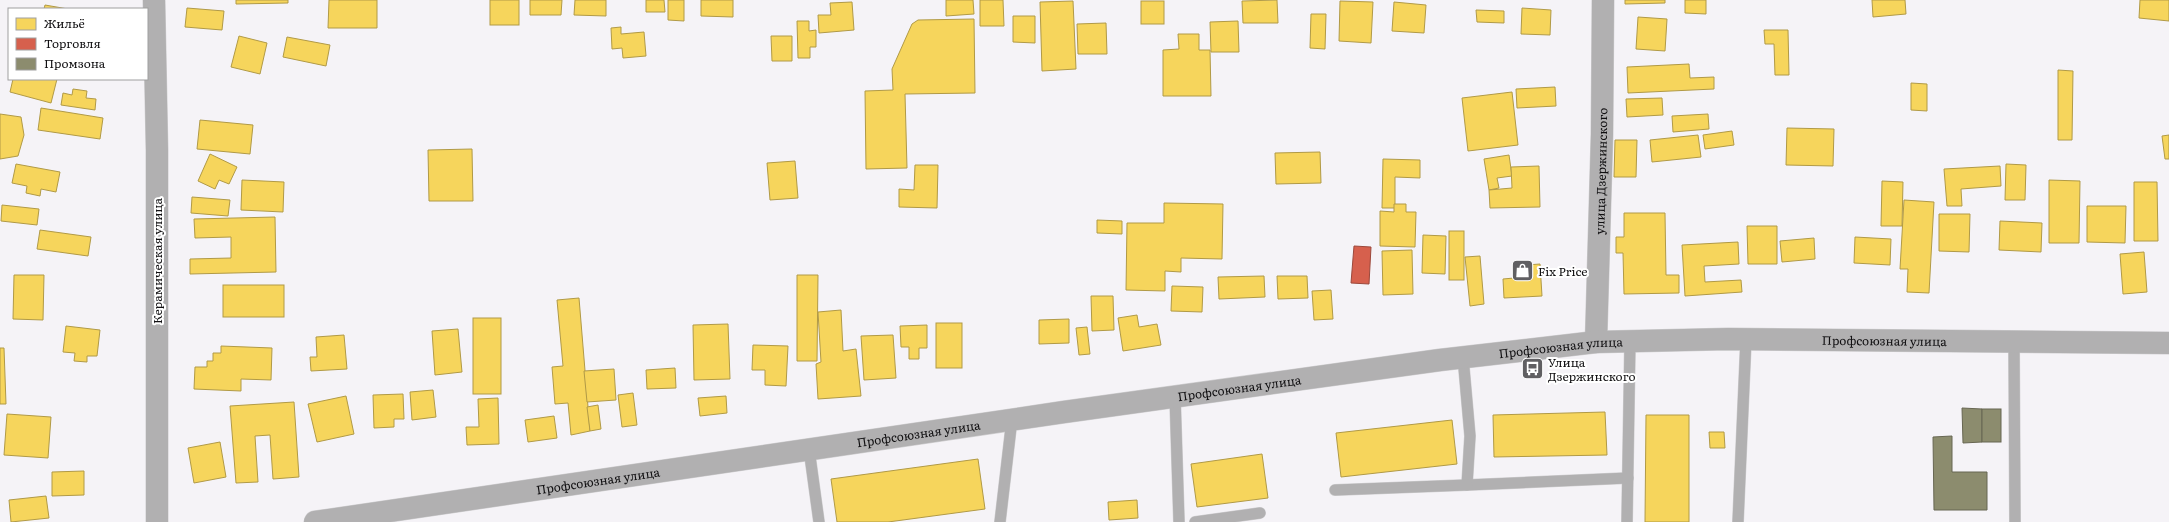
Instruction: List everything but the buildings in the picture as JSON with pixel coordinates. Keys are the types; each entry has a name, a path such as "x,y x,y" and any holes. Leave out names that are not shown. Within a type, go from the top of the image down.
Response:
{"street":[{"name":"Керамическая улица","path":"154,0 157,150 157,522"},
{"name":"улица Дзержинского","path":"1596,342 1602,134 1603,0"},
{"name":"Профсоюзная улица","path":"315,522 1175,396 1463,357 1596,342 1746,339 2169,343"}],"lane":[{"path":"1738,522 1746,339"},
{"path":"1628,522 1630,341"},
{"path":"2014,342 2015,522"},
{"path":"1463,357 1470,436 1467,485"},
{"path":"1175,396 1179,522"},
{"path":"1000,522 1012,420"},
{"path":"809,449 819,522"},
{"path":"1335,490 1628,478"},
{"path":"1195,522 1260,513"}],"place":[{"name":"Fix Price","path":"1522,271"},
{"name":"Улица Дзержинского","path":"1533,369"}]}
